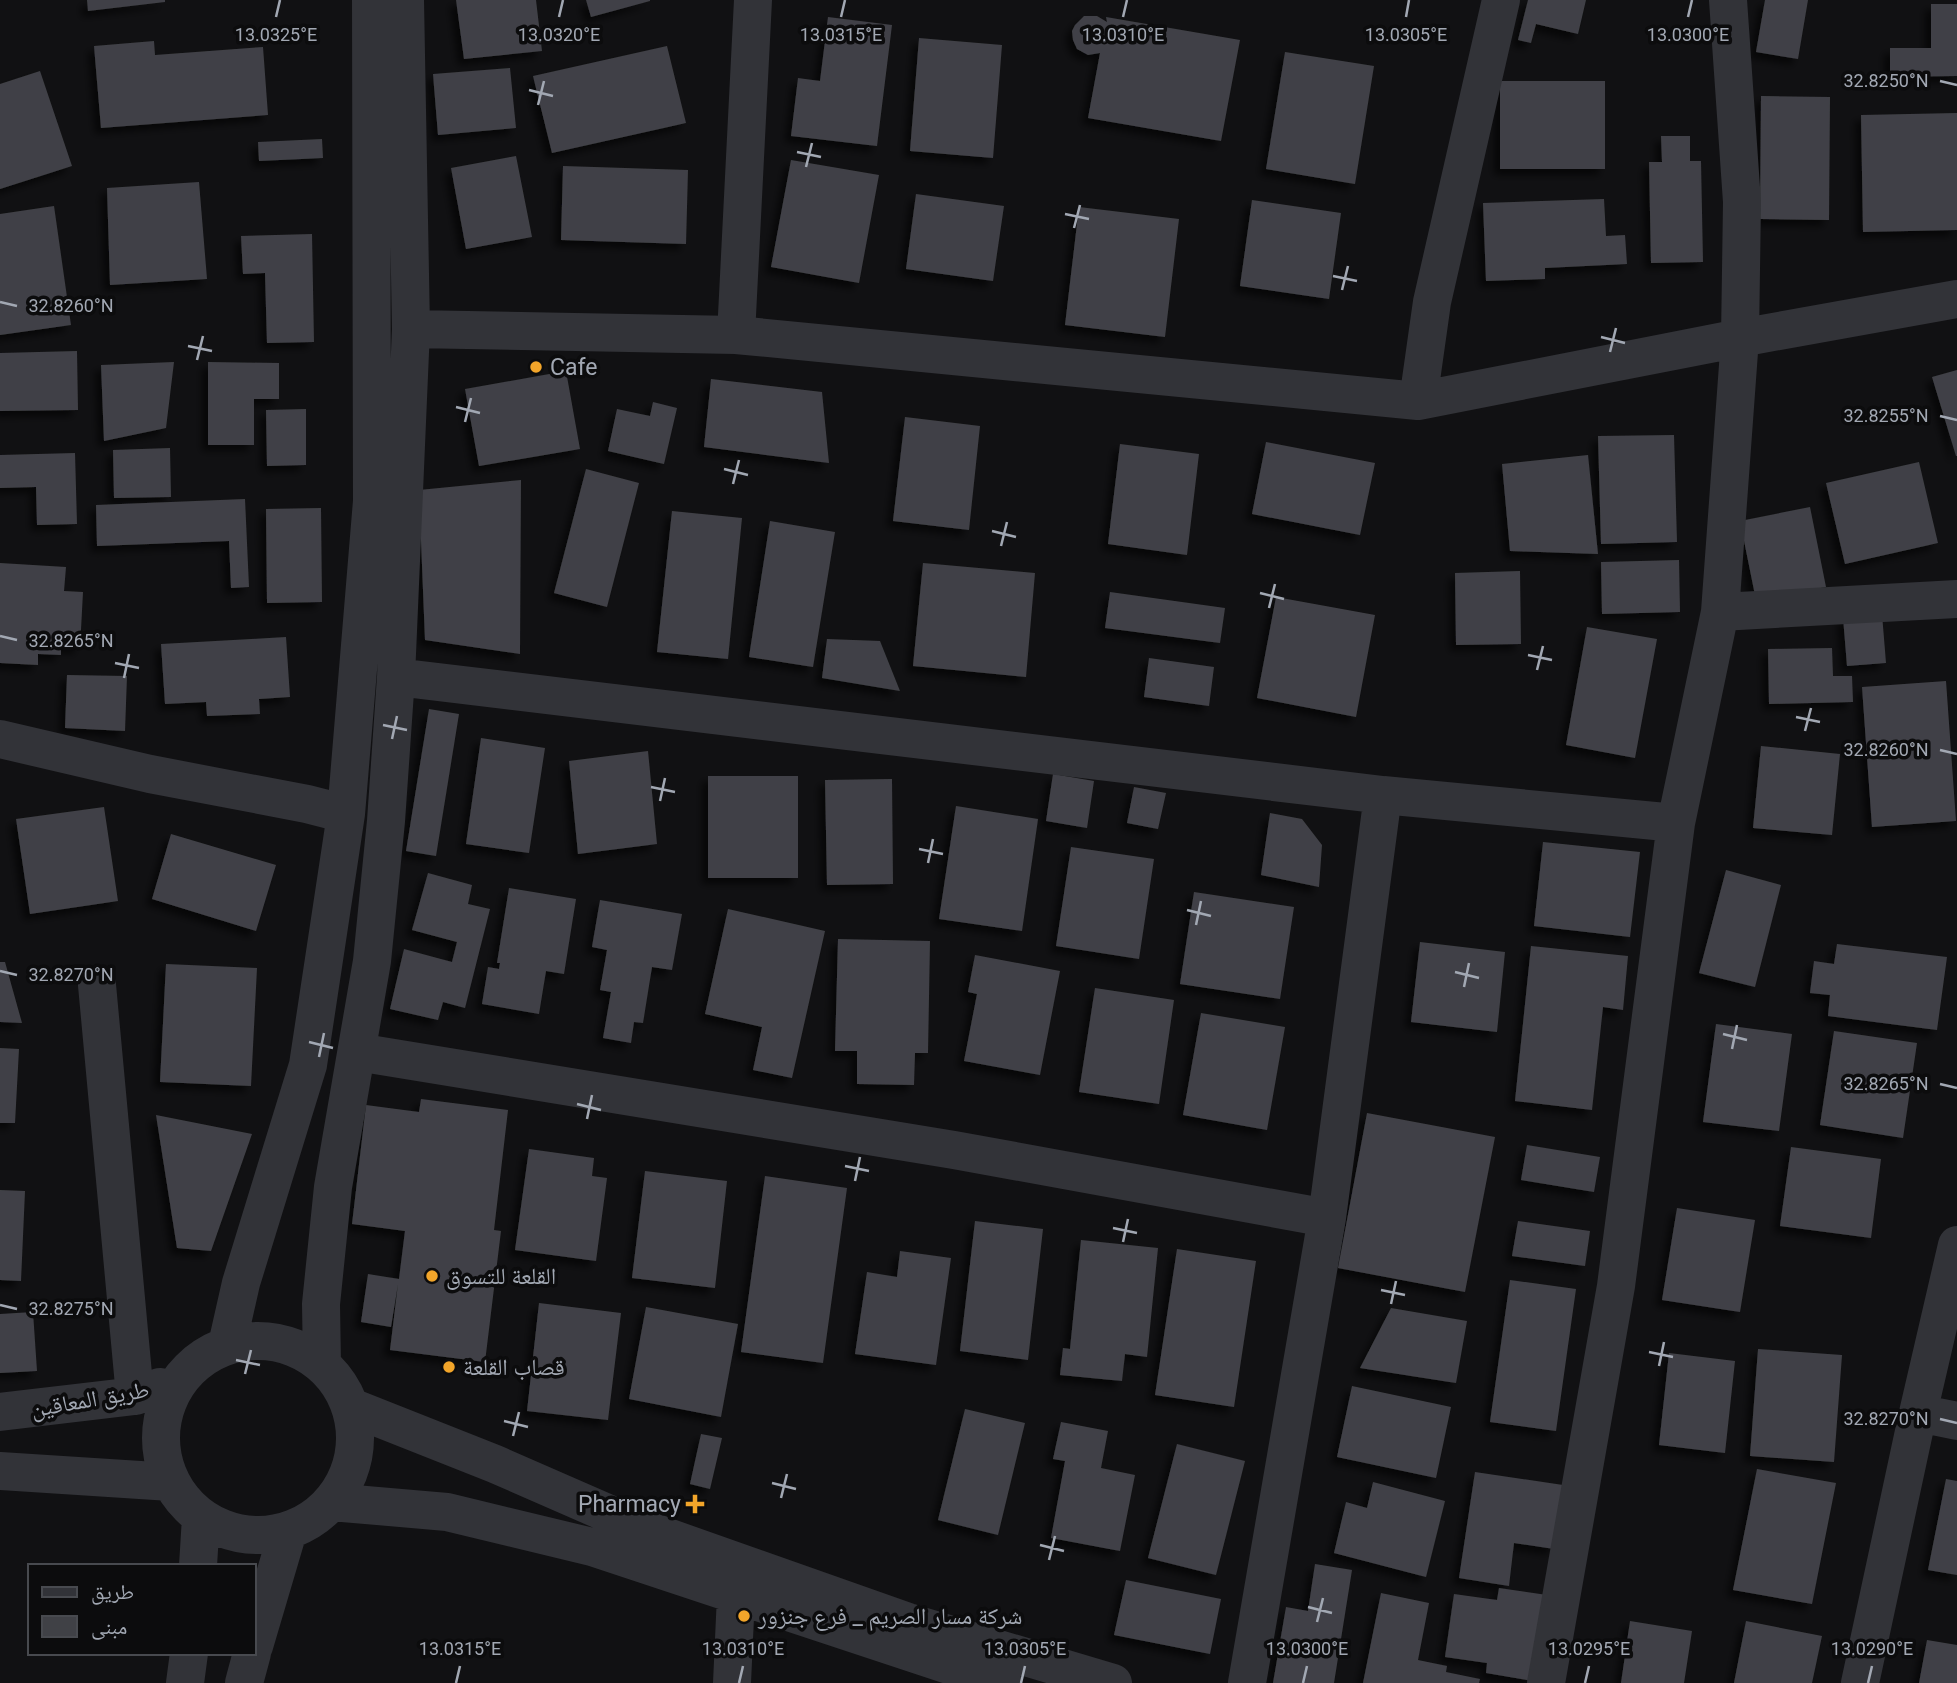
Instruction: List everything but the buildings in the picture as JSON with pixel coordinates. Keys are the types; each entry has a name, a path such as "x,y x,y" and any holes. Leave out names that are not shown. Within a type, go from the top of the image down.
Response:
{"street":[{"path":"227,1345 241,1283 308,1065 346,814 372,501 371,0"},
{"path":"322,1365 321,1304 332,1187 372,961 386,821 396,677 411,329 405,0"},
{"path":"736,335 753,0"},
{"path":"1418,401 1432,302 1500,0"},
{"path":"1546,1683 1616,1286 1676,823 1720,612 1740,338 1742,202 1728,0"},
{"path":"411,329 736,335 1418,401 1957,299"},
{"path":"1720,612 1957,599"},
{"path":"396,677 1383,794 1676,823"},
{"path":"0,739 150,774 346,814"},
{"path":"1247,1683 1327,1218 1383,794"},
{"path":"97,985 135,1396"},
{"path":"357,1052 954,1150 1327,1218"},
{"path":"1860,1683 1957,1245"},
{"path":"261,1340 293,1347 322,1365 339,1384 351,1407 355,1432 354,1458 345,1481 331,1502 311,1519 288,1531 258,1535 228,1530 201,1517 184,1501 171,1482 162,1457 160,1430 166,1404 178,1380 200,1359 227,1345 261,1340"},
{"name":"طريق المعاقين","path":"0,1412 135,1396 178,1380"},
{"path":"351,1407 495,1464 639,1527 908,1622 1114,1683"},
{"path":"1918,1413 1957,1421"},
{"path":"0,1471 171,1482"},
{"path":"331,1502 447,1512 592,1547 1003,1683"},
{"path":"198,1564 201,1517"},
{"path":"256,1639 288,1531"},
{"path":"732,1683 736,1595"},
{"path":"185,1683 189,1655"},
{"path":"244,1683 251,1655"}],"place":[{"name":"Cafe","path":"536,367"},
{"name":"القلعة للتسوق","path":"432,1276"},
{"name":"قصاب القلعة","path":"449,1367"},
{"name":"Pharmacy","path":"695,1504"},
{"name":"شركة مسار الصريم _ فرع جنزور","path":"744,1616"}]}
